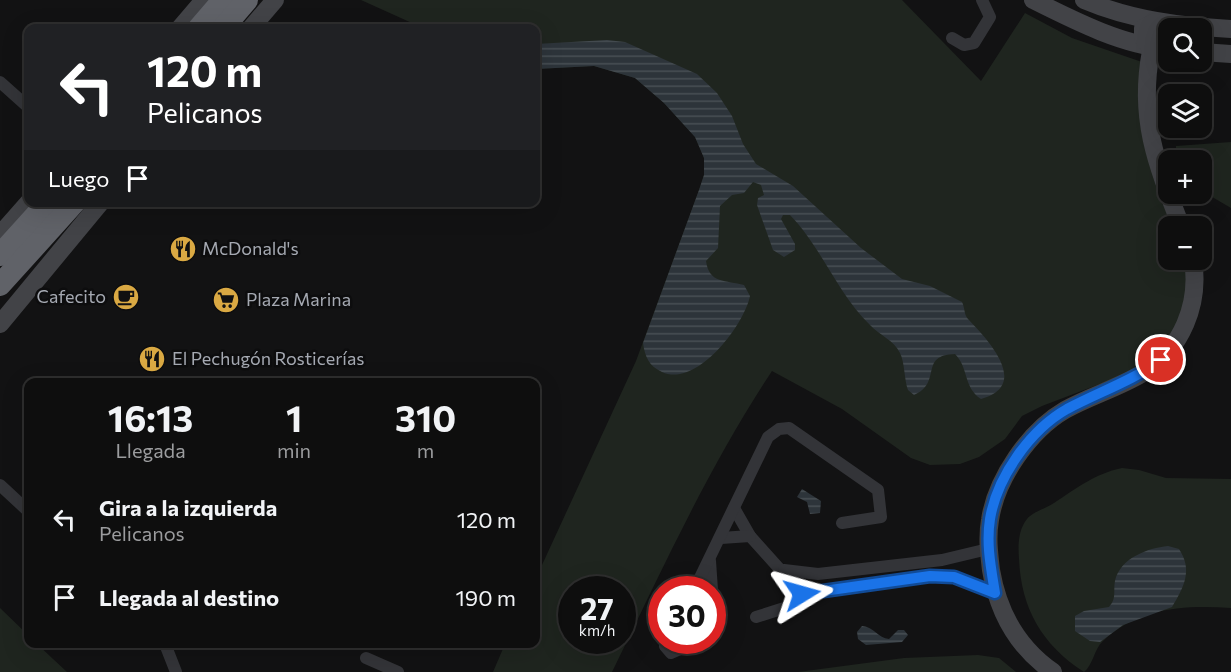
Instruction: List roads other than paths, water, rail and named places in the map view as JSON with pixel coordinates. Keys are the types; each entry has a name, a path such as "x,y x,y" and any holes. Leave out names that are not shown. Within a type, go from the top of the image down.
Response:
{"highway":[{"path":"202,24 223,0"},
{"path":"226,24 247,0"},
{"path":"0,255 43,207"},
{"path":"0,285 70,207"}],"street":[{"path":"183,24 204,0"},
{"path":"254,24 274,0"},
{"path":"952,38 964,45 974,43 990,17 982,0"},
{"path":"1033,0 1068,17 1158,47"},
{"path":"1084,0 1108,10 1155,22 1231,29"},
{"path":"1155,22 1143,28 1143,38 1158,47"},
{"path":"1212,53 1231,54"},
{"path":"1158,62 1148,131 1157,167 1177,216"},
{"path":"0,82 24,103"},
{"path":"0,235 25,207"},
{"path":"0,324 97,207"},
{"path":"1053,672 1020,641 1005,620 995,593 988,549 990,520 995,500 1012,466 1045,424 1073,406 1143,373 1161,360 1177,340 1189,317 1195,291 1194,270"},
{"path":"701,576 768,437 779,429 789,428 878,489 881,518 842,523"},
{"path":"0,485 24,507"},
{"path":"734,508 750,536 784,570 802,594 800,603 756,617"},
{"path":"721,538 750,536"},
{"path":"784,570 818,574 953,558 988,549"},
{"path":"953,558 954,577"},
{"path":"710,560 711,576"},
{"path":"818,574 818,592"},
{"path":"802,594 930,576 954,577 995,593"},
{"path":"167,648 176,672"},
{"path":"366,658 398,672"}],"place":[{"name":"McDonald's","path":"183,249"},
{"name":"Cafecito","path":"126,297"},
{"name":"Plaza Marina","path":"226,300"},
{"name":"El Pechugón Rosticerías","path":"152,359"}]}
